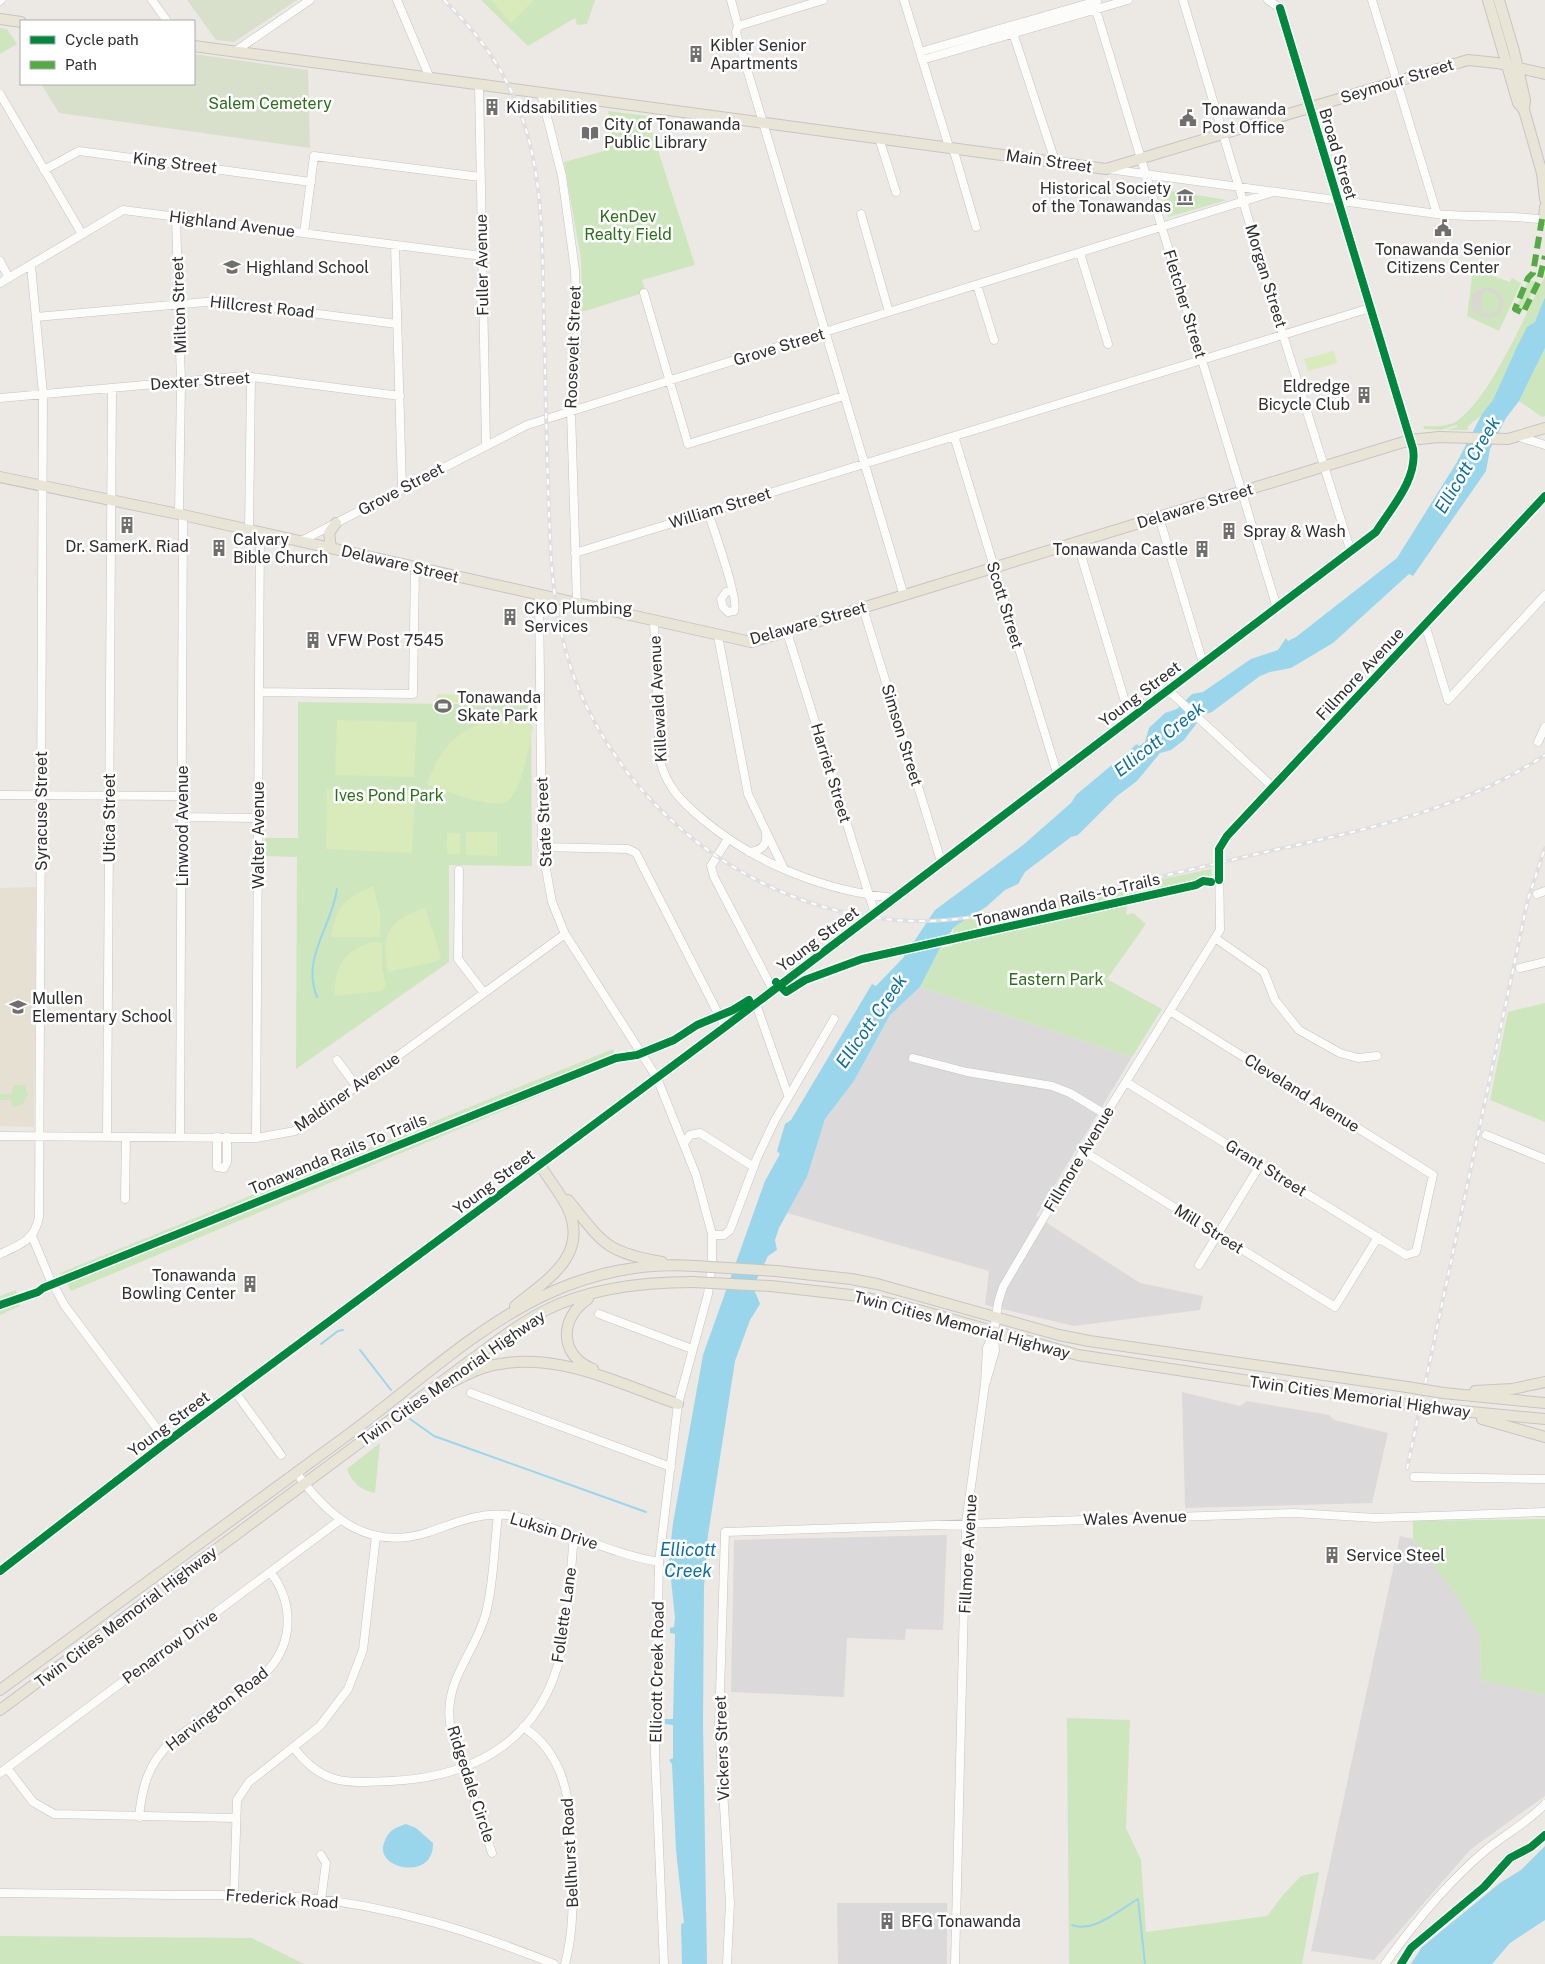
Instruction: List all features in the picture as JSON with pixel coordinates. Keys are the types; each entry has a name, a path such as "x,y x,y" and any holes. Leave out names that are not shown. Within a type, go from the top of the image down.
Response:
{"main road":[{"path":"1488,0 1518,103 1524,110"},
{"path":"1499,0 1525,100 1524,110 1542,173 1545,199"},
{"path":"0,19 20,22"},
{"name":"Main Street","path":"195,46 1106,169"},
{"name":"Seymour Street","path":"1106,169 1468,60 1507,65 1545,74"},
{"path":"1544,220 1545,207"},
{"name":"Delaware Street","path":"0,477 181,514 654,622 751,642 1410,440 1500,439 1520,437 1545,428"},
{"path":"331,548 329,532 336,523"},
{"path":"540,1166 598,1236 611,1248 626,1255 678,1264"},
{"path":"494,1324 563,1264 572,1249 574,1236 568,1210 540,1166"},
{"name":"Twin Cities Memorial Highway","path":"0,1690 494,1324 544,1295 588,1279 628,1269 678,1264 851,1279 877,1284 1059,1335 1128,1348 1334,1375 1420,1389 1545,1403"},
{"name":"Twin Cities Memorial Highway","path":"0,1710 508,1334 546,1310 598,1293 652,1284 692,1282 770,1286 859,1296 915,1309 1078,1355 1403,1404 1545,1420"},
{"path":"598,1293 577,1307 570,1320 567,1340 574,1357 586,1366 678,1402"},
{"path":"424,1395 482,1368 533,1360 573,1368 678,1402"},
{"path":"1444,1391 1498,1391 1545,1382"},
{"path":"1445,1409 1545,1436"}],"street":[{"path":"152,0 166,20"},
{"path":"234,52 310,0"},
{"path":"397,0 430,78"},
{"path":"730,0 738,26 736,32 762,122 904,596"},
{"path":"738,26 824,0"},
{"path":"904,0 976,226"},
{"path":"921,56 1055,17 1095,3 1128,0"},
{"name":"Morgan Street","path":"1183,0 1283,335 1351,552"},
{"path":"1268,0 1280,8 1284,0"},
{"path":"1372,0 1437,214"},
{"name":"Fletcher Street","path":"1095,3 1277,608"},
{"name":"Broad Street","path":"1280,8 1410,440"},
{"path":"1012,29 1055,161"},
{"name":"Fuller Avenue","path":"479,84 486,444"},
{"name":"Roosevelt Street","path":"541,93 562,176 574,259 577,342 571,411 576,604"},
{"path":"0,94 82,234"},
{"path":"880,138 896,192"},
{"name":"King Street","path":"44,170 79,151 311,182"},
{"path":"304,233 314,156 480,177"},
{"name":"Main Street","path":"1106,169 1437,214 1470,217 1511,215 1544,220"},
{"name":"Grove Street","path":"301,541 519,428 1080,254 1273,192"},
{"name":"Highland Avenue","path":"0,284 123,210 482,256"},
{"path":"861,214 889,312"},
{"name":"Milton Street","path":"176,217 181,382 181,514"},
{"path":"395,246 402,488"},
{"path":"1080,254 1108,344"},
{"path":"0,261 9,278"},
{"name":"Syracuse Street","path":"31,265 43,394 39,1217 32,1236"},
{"path":"977,286 994,340"},
{"path":"644,293 688,444 844,396"},
{"name":"Hillcrest Road","path":"36,317 217,301 397,324"},
{"name":"William Street","path":"575,553 1370,308"},
{"path":"249,529 251,377"},
{"name":"Dexter Street","path":"0,398 251,377 400,396"},
{"name":"Utica Street","path":"107,1137 112,388"},
{"name":"Scott Street","path":"954,436 1056,773"},
{"path":"1520,437 1545,445"},
{"name":"Young Street","path":"0,1572 167,1442 725,1028 896,898 940,861 1376,532 1409,480 1414,459 1410,440"},
{"name":"Fillmore Avenue","path":"955,1964 966,1523 986,1384 996,1350 994,1332 1003,1287 1082,1151 1220,930 1220,846 1545,496"},
{"path":"708,512 732,591"},
{"name":"Linwood Avenue","path":"180,1137 181,514"},
{"path":"1159,517 1203,663"},
{"name":"Walter Avenue","path":"256,1138 260,532"},
{"path":"1077,542 1130,718"},
{"path":"259,692 412,694 415,568"},
{"path":"1425,624 1448,700 1545,595"},
{"name":"State Street","path":"539,596 542,847 552,902 565,934 657,1078"},
{"name":"Simson Street","path":"863,608 940,861"},
{"name":"Killewald Avenue","path":"654,622 662,769 670,786 682,801 728,839 748,852 784,869 819,883 869,895 896,898"},
{"name":"Harriet Street","path":"787,632 875,914"},
{"path":"718,636 748,794 784,869"},
{"path":"1168,690 1273,787"},
{"path":"1538,742 1545,727"},
{"path":"0,795 182,796"},
{"path":"182,817 258,818"},
{"path":"748,852 758,851 764,846 767,840 766,831"},
{"path":"728,839 711,866 714,877 774,990"},
{"path":"542,847 632,850 640,856 725,1028"},
{"path":"459,870 458,959 484,993"},
{"name":"Maldiner Avenue","path":"0,1136 256,1138 300,1129 565,934"},
{"path":"1215,938 1264,972 1275,1000 1299,1030 1340,1053 1358,1058 1377,1056"},
{"path":"1520,968 1545,962"},
{"path":"756,1004 788,1095"},
{"name":"Cleveland Avenue","path":"1170,1011 1433,1175 1418,1248 1413,1254 1406,1255"},
{"path":"712,1235 724,1235 730,1230 754,1167 788,1095 834,1019"},
{"path":"913,1058 967,1072 1052,1086 1070,1093 1106,1114"},
{"path":"337,1060 357,1087"},
{"name":"Ellicott Creek Road","path":"657,1078 696,1175 712,1235 712,1264 708,1294 678,1402 659,1562 655,1754 664,1964"},
{"name":"Grant Street","path":"1126,1082 1406,1255"},
{"path":"684,1143 692,1133 700,1133 754,1167"},
{"path":"1486,1135 1545,1159"},
{"path":"125,1199 126,1137"},
{"path":"217,1137 217,1166 224,1168 227,1162 227,1137"},
{"name":"Mill Street","path":"1082,1151 1335,1307 1378,1237"},
{"path":"1199,1265 1260,1165"},
{"path":"0,1254 22,1244 32,1236 50,1279 65,1306 167,1442"},
{"path":"599,1314 692,1350"},
{"path":"235,1392 281,1455"},
{"path":"471,1393 671,1467"},
{"name":"Luksin Drive","path":"296,1472 319,1503 340,1520 376,1536 417,1536 471,1518 498,1515 521,1518 632,1556 659,1562"},
{"path":"1414,1476 1545,1479"},
{"name":"Wales Avenue","path":"726,1532 1295,1513 1376,1518 1545,1512"},
{"name":"Ridgedale Circle","path":"492,1853 450,1724 450,1698 453,1683 476,1640 485,1615 498,1515"},
{"name":"Penarrow Drive","path":"0,1773 340,1520"},
{"name":"Vickers Street","path":"726,1532 719,1725 730,1903 727,1964"},
{"path":"234,1895 236,1800 244,1788 331,1715 348,1689 356,1672 366,1634 376,1536"},
{"name":"Follette Lane","path":"294,1748 317,1773 341,1782 417,1780 464,1768 498,1750 523,1728 545,1697 558,1667 564,1641 574,1536"},
{"name":"Harvington Road","path":"139,1817 144,1783 158,1755 171,1742 262,1676 280,1653 286,1637 287,1612 280,1588 271,1573"},
{"name":"Bellhurst Road","path":"523,1728 534,1736 550,1754 563,1778 569,1800 574,1914 565,1964"},
{"path":"7,1768 33,1802 54,1814 235,1818"},
{"path":"1385,1964 1429,1909 1464,1871 1488,1849 1545,1804"},
{"path":"321,1855 326,1863 321,1900"},
{"name":"Frederick Road","path":"0,1893 234,1895 321,1900 378,1909 444,1924 493,1940 554,1964"}],"shaded area":[{"path":"1485,287 1495,289 1504,300 1501,312 1493,318 1483,318 1471,309 1473,293","holes":["1486,291 1496,294 1500,301 1498,310 1492,314 1481,312 1482,293"]},
{"name":"Mullen Elementary School","path":"36,887 34,1127 0,1126 0,888"},
{"path":"920,987 1132,1057 1036,1216 1140,1283 1203,1296 1200,1310 1074,1326 985,1305 989,1271 787,1213 807,1177 825,1119 854,1081 890,1015"},
{"path":"1182,1392 1240,1406 1247,1401 1329,1415 1334,1420 1388,1433 1372,1503 1185,1508"},
{"path":"947,1535 943,1630 906,1629 905,1640 847,1638 844,1697 731,1692 734,1540"},
{"path":"1400,1536 1413,1539 1452,1589 1480,1635 1481,1680 1545,1695 1545,1796 1471,1849 1374,1960 1311,1951"},
{"name":"BFG Tonawanda","path":"837,1903 947,1903 947,1964 838,1964"}],"green space":[{"path":"187,0 297,0 234,42 216,40"},
{"path":"481,0 595,0 587,24 577,25 575,18 528,46"},
{"path":"491,0 534,0 511,23"},
{"path":"0,28 7,29 17,44 0,54"},
{"name":"Salem Cemetery","path":"195,54 308,70 310,148 59,113 42,85 195,85"},
{"name":"KenDev Realty Field","path":"608,111 647,116 695,265 642,280 646,292 582,312 581,259 564,162 604,151 613,139"},
{"path":"1160,189 1227,200 1168,217"},
{"path":"1473,269 1510,282 1512,278 1521,283 1499,331 1467,316"},
{"path":"1545,276 1545,297 1543,299 1545,300 1535,322 1515,351 1493,401 1484,413 1468,426 1468,430 1446,430 1457,427 1457,425 1441,430 1424,429 1423,426 1445,425 1457,421 1482,394 1495,375"},
{"path":"1529,279 1537,283 1524,310 1520,311 1517,306"},
{"path":"1545,348 1545,416 1542,417 1519,401"},
{"path":"1334,351 1337,363 1308,371 1304,359"},
{"name":"Tonawanda Skate Park","path":"437,694 463,695 462,702 453,702 449,711 436,710"},
{"name":"Ives Pond Park","path":"298,702 531,705 532,866 449,865 449,962 296,1069 297,857 265,856 265,838 298,838"},
{"path":"337,720 417,722 414,777 335,775"},
{"path":"499,720 533,725 524,768 510,799 503,803 486,803 427,785 438,760 453,741 473,727 485,722"},
{"path":"327,789 415,793 412,853 326,849"},
{"path":"466,832 497,832 497,856 466,855"},
{"path":"447,833 460,833 460,854 447,854"},
{"name":"Eastern Park","path":"1211,869 1212,880 1203,880 1195,884 1128,899 1126,915 1133,913 1146,924 1107,979 1162,1009 1132,1057 920,987 940,948 952,946 954,927 965,920"},
{"path":"373,886 381,917 380,937 331,937 336,917 343,904 355,895"},
{"path":"425,908 441,956 438,961 388,972 385,948 390,931 403,918"},
{"path":"373,942 382,943 382,967 386,985 382,991 335,996 336,977 343,961 355,949"},
{"path":"1545,1003 1545,1122 1490,1100 1508,1012"},
{"path":"613,1049 617,1063 71,1291 60,1273"},
{"path":"14,1085 25,1085 28,1095 22,1105 13,1107 10,1100 0,1100 0,1094 11,1094"},
{"path":"16,1290 20,1306 0,1315 0,1296"},
{"path":"380,1443 375,1493 358,1485 351,1478 347,1469"},
{"path":"1545,1519 1545,1695 1481,1680 1480,1635 1452,1589 1413,1539 1413,1521"},
{"path":"1067,1718 1130,1720 1126,1828 1141,1860 1146,1932 1267,1916 1301,1876 1319,1872 1302,1964 1069,1964"},
{"path":"0,1936 252,1938 304,1964 0,1964"}],"water":[{"name":"Ellicott Creek","path":"1545,297 1545,348 1519,401 1506,418 1490,449 1486,471 1413,576 1409,574 1333,643 1291,668 1260,676 1212,712 1203,715 1184,740 1171,750 1160,753 1137,781 1117,796 1078,835 1071,837 1025,872 1018,884 1005,890 986,907 954,927 940,948 920,987 890,1015 854,1081 825,1119 807,1177 779,1228 775,1240 777,1250 768,1256 753,1287 760,1304 750,1320 735,1361 708,1535 704,1587 703,1723 707,1964 682,1964 681,1924 684,1923 676,1850 672,1764 669,1760 673,1758 673,1725 665,1724 665,1719 673,1719 675,1634 670,1633 670,1628 674,1627 675,1618 669,1560 673,1523 703,1355 765,1181 780,1154 777,1151 785,1124 791,1120 872,984 876,986 903,958 935,910 1023,845 1071,803 1076,795 1137,744 1139,746 1145,742 1149,728 1165,713 1177,709 1192,694 1203,692 1251,659 1278,650 1286,638 1288,641 1296,637 1397,558 1457,462 1482,414 1493,400 1527,327 1535,322"},
{"path":"406,1824 416,1828 433,1843 431,1855 424,1863 415,1867 395,1865 383,1852 384,1843 390,1833"},
{"path":"1545,1846 1545,1920 1510,1943 1492,1964 1411,1964 1422,1947 1500,1883 1521,1870"}],"waterway":[{"path":"317,997 313,983 315,955 330,916 337,889"},
{"path":"321,1344 338,1331 343,1330"},
{"path":"360,1350 391,1390"},
{"path":"410,1419 434,1436 646,1512"},
{"path":"1072,1925 1080,1927 1098,1923 1138,1899 1145,1964"}],"railway":[{"path":"444,0 478,37 503,74 520,112 532,151 542,233 551,557 558,618 569,663 598,729 630,776 668,818 712,853 761,882 814,904 869,917 926,921 960,919 1009,911 1391,822 1470,794 1508,777 1545,755"},
{"path":"1407,1469 1528,899 1545,848"}],"marked path":[{"path":"1542,219 1533,273 1528,278 1515,309 1523,313 1539,281 1545,256"}],"cycle path":[{"path":"0,1571 167,1442 725,1027 1376,532 1396,503 1407,482 1411,471 1413,449 1280,8"},
{"path":"1219,880 1219,849 1227,836 1545,496"},
{"name":"Tonawanda Rails-to-Trails","path":"776,982 786,992 805,980 862,959 1196,885 1203,881 1211,882"},
{"name":"Tonawanda Rails To Trails","path":"0,1305 38,1292 43,1288 616,1058 637,1055 674,1040 697,1025 733,1010 749,1000"},
{"path":"1401,1964 1411,1948 1484,1887 1510,1858 1531,1847 1545,1835"}],"place":[{"name":"Kibler Senior Apartments","path":"696,54"},
{"name":"Kidsabilities","path":"492,107"},
{"name":"Tonawanda Post Office","path":"1188,118"},
{"name":"City of Tonawanda Public Library","path":"590,133"},
{"name":"Historical Society of the Tonawandas","path":"1185,197"},
{"name":"Tonawanda Senior Citizens Center","path":"1443,228"},
{"name":"Highland School","path":"232,267"},
{"name":"Eldredge Bicycle Club","path":"1364,395"},
{"name":"Dr. SamerK. Riad","path":"127,525"},
{"name":"Spray & Wash","path":"1229,531"},
{"name":"Calvary Bible Church","path":"219,548"},
{"name":"Tonawanda Castle","path":"1202,549"},
{"name":"CKO Plumbing Services","path":"510,617"},
{"name":"VFW Post 7545","path":"313,640"},
{"name":"Tonawanda Skate Park","path":"443,706"},
{"name":"Mullen Elementary School","path":"18,1007"},
{"name":"Tonawanda Bowling Center","path":"250,1284"},
{"name":"Service Steel","path":"1332,1555"},
{"name":"BFG Tonawanda","path":"887,1921"}]}
